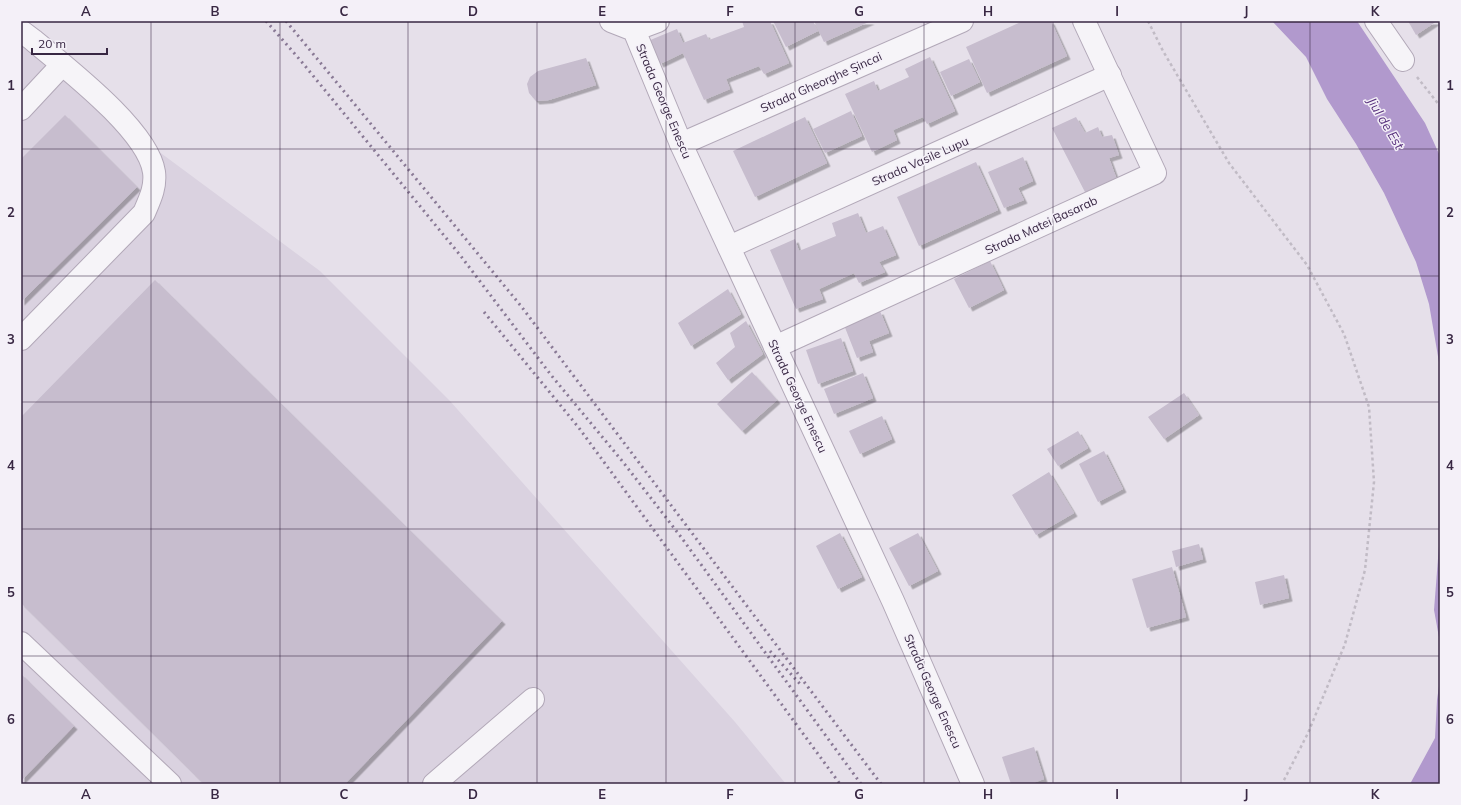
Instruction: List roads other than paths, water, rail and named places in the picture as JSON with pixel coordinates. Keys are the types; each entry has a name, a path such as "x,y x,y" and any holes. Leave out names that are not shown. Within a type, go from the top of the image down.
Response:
{"street":[{"name":"Strada George Enescu","path":"611,21 634,30 681,144 893,601 973,784"},
{"path":"634,30 658,21"},
{"name":"Strada Gheorghe Șincai","path":"681,144 962,21"},
{"name":"Strada Matei Basarab","path":"775,347 1154,173 1084,21"},
{"path":"1376,21 1403,60"},
{"path":"21,32 104,100 137,138 149,155 154,172 153,192 144,213 21,339"},
{"path":"21,109 62,65"},
{"name":"Strada Vasile Lupu","path":"729,247 1110,75"},
{"path":"21,643 170,784"},
{"path":"434,784 533,699"}],"water":[{"name":"Jiul de Est","path":"1272,21 1357,21 1425,123 1440,156 1440,368 1429,304 1416,262 1384,193 1356,144 1327,99 1306,57"},
{"path":"1440,533 1440,643 1434,610"},
{"path":"1440,679 1440,784 1410,784 1435,738 1437,700"}],"railway":[{"path":"266,21 301,61 460,255 551,375 623,462 681,537 861,784"},
{"path":"286,21 521,306 881,784"},
{"path":"484,312 579,428 840,784"},
{"path":"770,651 800,684"}]}
